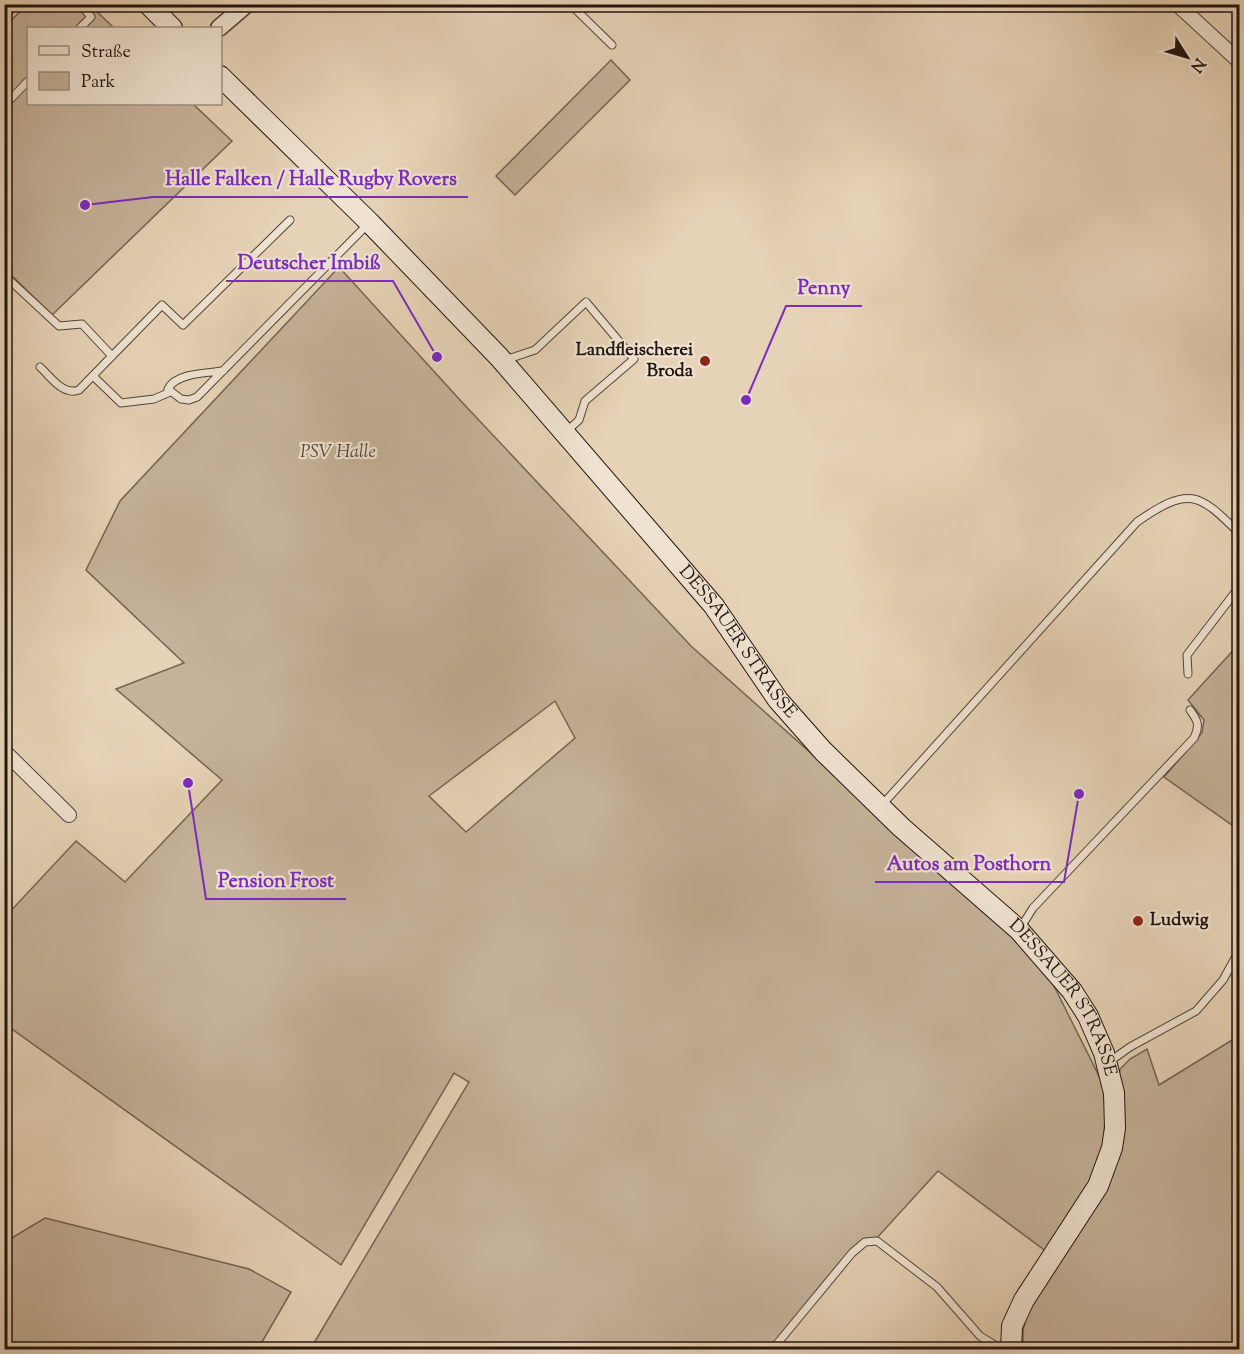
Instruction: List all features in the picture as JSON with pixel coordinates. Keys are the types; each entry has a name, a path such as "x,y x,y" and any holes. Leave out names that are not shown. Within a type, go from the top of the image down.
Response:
{"main road":[{"path":"148,4 171,27"},
{"name":"DESSAUER STRASSE","path":"222,78 369,222 503,361 714,606 778,700 823,751 880,807 1019,930 1066,983 1084,1009 1096,1031 1114,1094 1112,1148 1098,1186 1024,1300 1010,1336 1011,1350"}],"street":[{"path":"220,27 247,4"},
{"path":"1177,4 1239,63"},
{"path":"4,751 69,815"}],"lane":[{"path":"4,17 16,4"},
{"path":"80,4 92,17 81,27"},
{"path":"570,4 612,45"},
{"path":"4,106 27,82"},
{"path":"40,367 69,393 79,390 112,356 125,347 162,305 183,325 290,220"},
{"path":"223,371 185,377 169,386 168,389 181,399 189,400 204,390 223,371 369,222"},
{"path":"4,275 59,326 82,324 112,356"},
{"path":"503,361 535,350 586,302 634,359 585,401 579,420 565,432"},
{"path":"93,376 121,403 154,399 170,392"},
{"path":"880,807 1137,522 1159,506 1185,498 1199,499 1213,508 1239,534"},
{"path":"1188,674 1187,655 1239,586"},
{"path":"1019,930 1033,909 1194,738 1199,723 1190,710"},
{"path":"1107,1064 1130,1047 1196,1011 1223,980 1239,950"},
{"path":"772,1350 852,1253 866,1242 877,1241 937,1287 980,1336 1003,1350"}],"green space":[{"path":"89,4 113,27 27,27 27,105 194,105 232,141 52,315 5,269 4,27 27,5"},
{"path":"611,60 630,80 515,195 496,176"},
{"name":"PSV Halle","path":"339,267 460,400 691,646 999,921 1052,982 1106,1090 1103,1171 1047,1252 938,1171 876,1239 850,1251 771,1349 320,1349 314,1343 469,1082 454,1073 341,1265 5,1024 5,917 76,841 125,882 222,780 116,689 184,663 86,570 120,501","holes":["555,701 575,738 466,832 429,796"]},
{"path":"1239,644 1239,830 1164,777 1202,733 1204,720 1188,700"},
{"path":"1237,1037 1240,1040 1239,1349 1023,1350 1023,1331 1028,1309 1105,1189 1120,1069 1130,1059 1147,1049 1159,1085"},
{"path":"45,1218 249,1269 291,1292 258,1349 5,1349 5,1242"}],"place":[{"name":"Halle Falken / Halle Rugby Rovers","path":"85,205"},
{"name":"Deutscher Imbiß","path":"437,357"},
{"name":"Landfleischerei Broda","path":"705,361"},
{"name":"Penny","path":"746,400"},
{"name":"Pension Frost","path":"188,783"},
{"name":"Autos am Posthorn","path":"1079,794"},
{"name":"Ludwig","path":"1138,921"}]}
